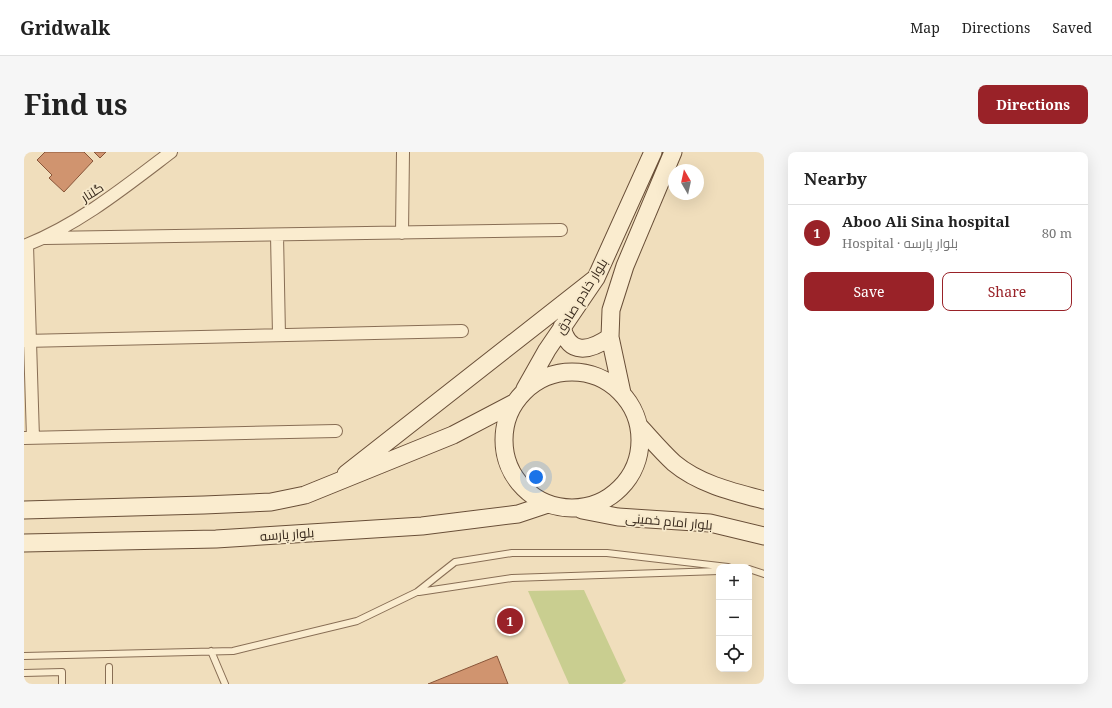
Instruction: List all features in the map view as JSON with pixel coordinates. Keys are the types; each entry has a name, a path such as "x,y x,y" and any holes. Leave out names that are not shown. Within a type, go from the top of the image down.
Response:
{"main road":[{"name":"بلوار خادم صادق","path":"519,398 546,350 596,278 653,152"},
{"name":"بلوار خادم صادق","path":"622,393 610,337 612,310 625,266 673,152"},
{"path":"332,485 403,427 596,278"},
{"path":"562,327 565,337 570,345 579,348 591,348 610,337"},
{"path":"24,510 271,502 305,495 453,435 519,398 534,384 546,377 572,372 599,377 622,393 636,415 640,427 640,454 630,478 611,497 593,505 574,509 548,504 525,490 516,481 507,462 504,442 504,429 519,398"},
{"path":"640,427 675,463 694,476 723,490 764,500"},
{"name":"بلوار پارسه","path":"24,544 216,539 422,526 518,514 548,504"},
{"name":"بلوار امام خمینی","path":"574,509 618,516 710,523 764,536"}],"street":[{"name":"گلنار","path":"25,246 45,238 119,191 171,152"},
{"path":"402,233 403,152"},
{"path":"45,238 562,230"},
{"path":"277,235 279,335"},
{"path":"25,246 28,438 336,431"},
{"path":"27,341 462,331"}],"lane":[{"path":"24,656 233,650 358,621 417,592 455,562 512,553 607,553 716,566"},
{"path":"752,570 764,574"},
{"path":"417,592 512,578 716,571"},
{"path":"211,651 226,684"},
{"path":"109,667 109,684"},
{"path":"24,673 62,672 62,684"}],"green space":[{"path":"584,590 626,681 622,684 569,684 528,591"}],"building":[{"path":"45,152 84,152 93,161 64,192 49,178 52,175 37,160"},
{"path":"94,152 106,152 100,158"},
{"path":"497,656 508,684 428,684"}],"place":[{"name":"Aboo Ali Sina hospital","path":"510,621"}]}
